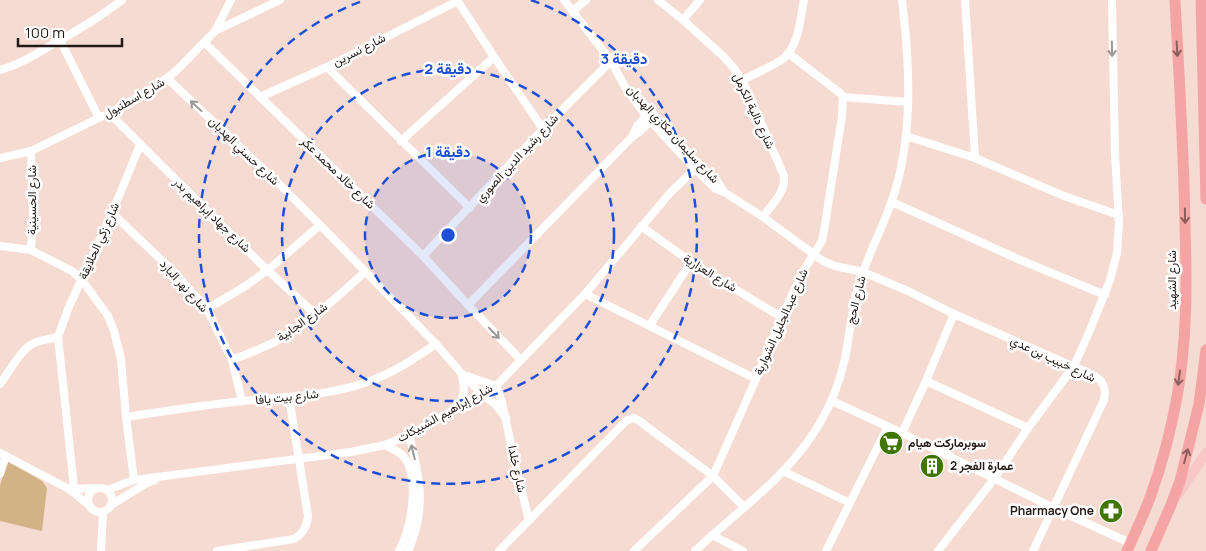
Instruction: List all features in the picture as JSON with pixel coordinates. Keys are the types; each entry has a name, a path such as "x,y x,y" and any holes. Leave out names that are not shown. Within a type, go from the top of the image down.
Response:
{"highway":[{"name":"شارع الشهيد","path":"1129,547 1158,475 1177,396 1183,353 1186,310 1185,196 1174,0"},
{"path":"1202,0 1206,199"},
{"path":"1151,551 1180,481 1199,404 1206,350"}],"main road":[{"path":"1171,505 1206,453"}],"street":[{"path":"0,70 16,64 92,22 122,0"},
{"path":"215,31 231,0"},
{"name":"شارع اسطنبول","path":"0,158 31,151 109,113 154,88 168,79 215,31 280,0"},
{"name":"شارع سليمان مكازي الهدبان","path":"564,0 651,117 695,165 720,184 724,192 763,217 823,261 835,266 863,272"},
{"path":"573,11 586,0"},
{"name":"شارع دالية الكرمل","path":"658,0 723,56 742,80 784,176 783,190 763,217"},
{"path":"683,20 700,0"},
{"path":"742,80 782,60 788,53 796,38 804,0"},
{"name":"شارع الحج","path":"695,551 783,471 812,436 832,401 845,359 851,316 863,272 892,202 906,136 908,61 902,0"},
{"path":"965,0 975,158"},
{"path":"938,551 994,479 1028,428 1074,366 1113,271 1117,253 1119,215 1115,154 1112,0"},
{"path":"457,1 543,129"},
{"name":"شارع نسرين","path":"260,98 327,67 457,1"},
{"path":"60,40 99,118"},
{"name":"شارع خالد محمد عكر","path":"205,43 423,256 521,360"},
{"path":"788,53 843,97 908,102"},
{"path":"401,141 494,57"},
{"name":"شارع رشيد الدين الصوري","path":"423,256 543,129 611,61"},
{"path":"327,67 470,208"},
{"name":"شارع حسني الهدبان","path":"168,79 320,225 482,394"},
{"name":"شارع عبدالجليل الشواربة","path":"634,551 713,476 781,317 796,285 822,240 842,116 843,97"},
{"name":"شارع جهاد إبراهيم بدر","path":"109,113 316,315"},
{"path":"468,305 632,137 637,126 651,117"},
{"path":"906,136 975,158 1064,196 1119,215"},
{"name":"شارع زكي الحلايقة","path":"58,337 68,309 112,213 140,145"},
{"name":"شارع الحسينية","path":"31,151 33,215 31,250"},
{"name":"شارع إبراهيم الشبيكات","path":"106,490 134,480 351,452 385,445 408,435 459,407 496,386 550,328 585,294 641,226 695,165"},
{"path":"892,202 1010,256 1104,294"},
{"name":"شارع نهر البارد","path":"112,213 173,271 207,309 232,360 242,401"},
{"path":"207,309 268,270 320,225"},
{"name":"شارع العزارية","path":"641,226 691,262 781,317"},
{"path":"0,246 31,250 72,271 82,280 108,316 114,331 121,360 134,480"},
{"path":"650,325 691,262"},
{"name":"شارع الجابية","path":"232,360 284,337 316,315 365,272"},
{"name":"شارع خبيب بن عدي","path":"863,272 1074,366 1101,381 1105,393 1104,400 1033,551"},
{"path":"585,294 756,379"},
{"path":"902,433 954,314"},
{"path":"0,384 27,347 33,343 58,337 72,489"},
{"name":"شارع بيت يافا","path":"126,417 334,391 369,382 391,372 436,344"},
{"path":"459,407 464,391 462,374"},
{"name":"شارع حسني الهدبان","path":"462,374 496,386"},
{"path":"926,381 1028,428"},
{"name":"شارع خلدا","path":"496,386 506,418 529,520"},
{"path":"482,394 495,404 506,418"},
{"path":"217,551 294,539 303,532 307,524 308,516 288,397"},
{"path":"832,401 888,426 1129,547"},
{"path":"501,550 626,421 633,418 713,476 744,507"},
{"path":"826,551 888,426"},
{"path":"408,435 417,470 420,497 416,531 408,551"},
{"path":"385,445 405,458 412,484 411,513 406,538 399,551"},
{"path":"0,474 3,454 72,489 94,511 103,512 112,505 112,496 102,488 72,489"},
{"path":"783,471 850,503"},
{"name":"شارع إبراهيم الشبيكات","path":"112,505 147,483 166,475"},
{"path":"90,506 88,497 96,488"},
{"path":"101,551 103,512"},
{"path":"712,535 743,551"}],"shaded area":[{"path":"7,461 42,481 47,488 42,531 0,521 0,486"}],"place":[{"name":"سوبرماركت هيام","path":"891,443"},
{"name":"عمارة الفجر 2","path":"932,466"},
{"name":"Pharmacy One","path":"1111,511"}]}
